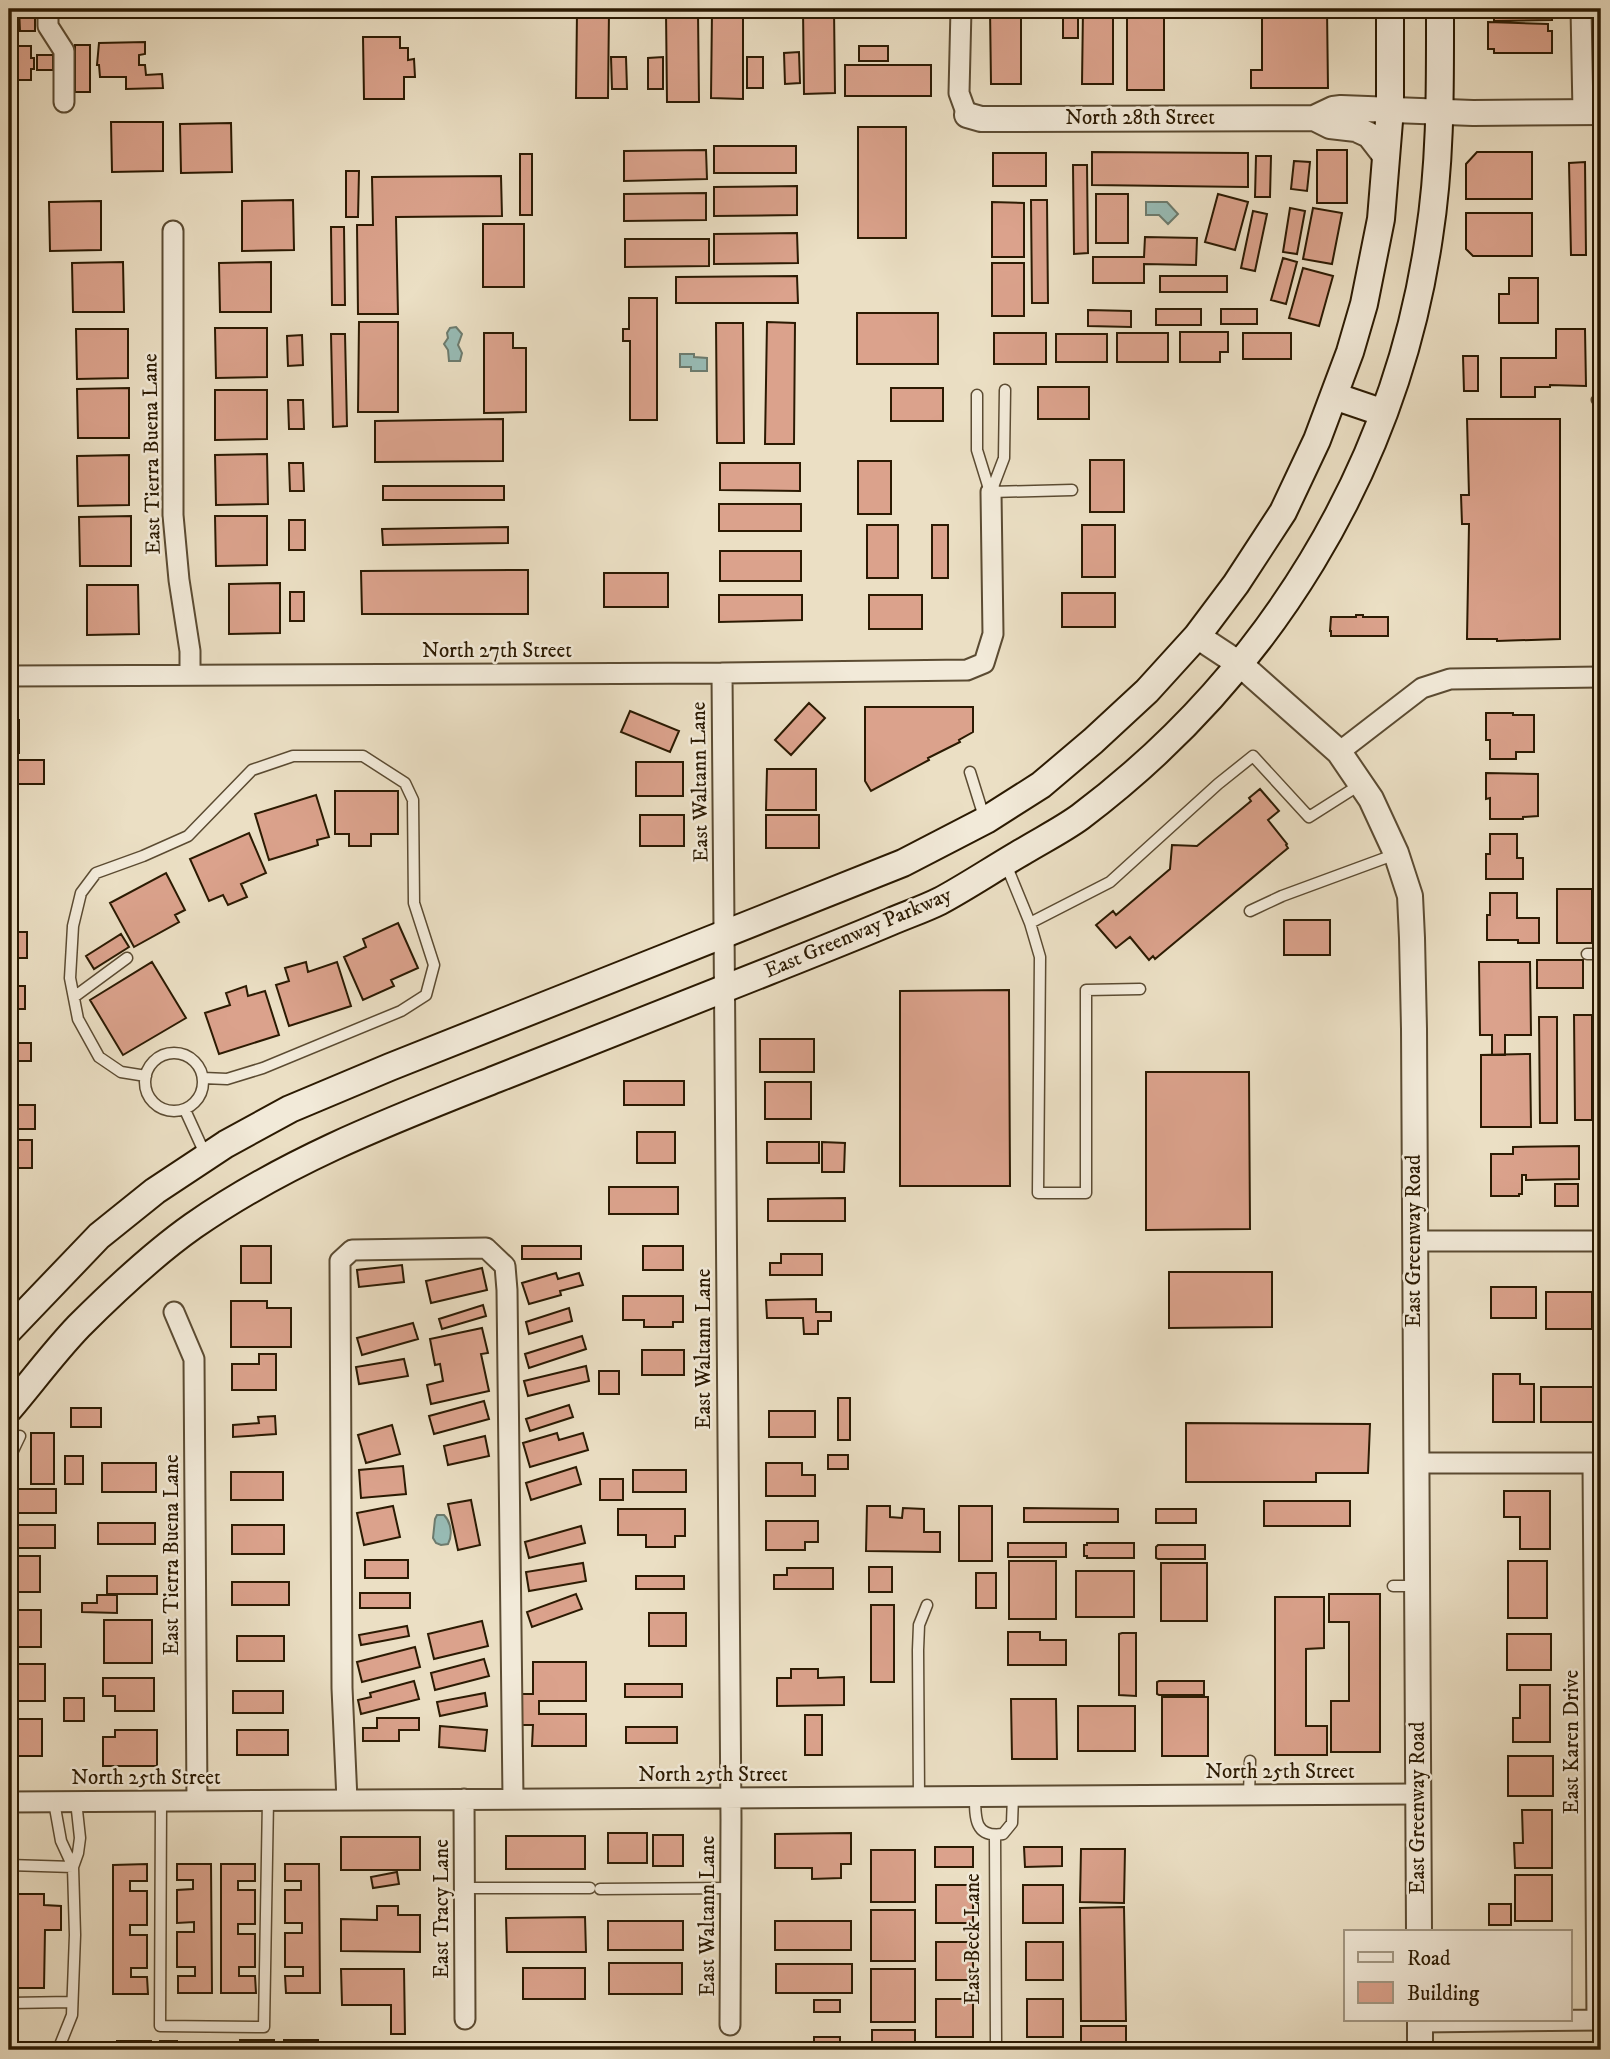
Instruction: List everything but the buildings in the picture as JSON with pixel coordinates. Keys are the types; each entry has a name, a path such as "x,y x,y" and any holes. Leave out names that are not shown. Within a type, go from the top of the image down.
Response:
{"main road":[{"path":"9,1330 99,1237 155,1191 226,1144 290,1109 390,1067 903,863 986,820 1041,785 1147,691 1196,636 1236,584 1283,512 1317,440 1350,352 1364,304 1381,219 1390,109 1390,9"},
{"path":"1440,9 1441,111"},
{"name":"East Greenway Parkway","path":"9,1409 76,1329 138,1270 192,1227 254,1188 317,1153 411,1113 938,902 1074,821 1127,779 1185,726 1241,664 1329,535 1368,455 1412,325 1429,242 1441,111"},
{"path":"1334,396 1384,413"},
{"path":"986,820 1005,862"}],"street":[{"path":"48,9 48,26 64,51 64,102"},
{"path":"961,9 960,93 967,115"},
{"path":"1581,9 1592,112"},
{"name":"North 28th Street","path":"1314,118 1333,108 1592,112"},
{"name":"North 28th Street","path":"967,115 981,119 1314,118 1330,126 1356,129 1368,135 1386,157"},
{"name":"East Tierra Buena Lane","path":"173,232 173,515 179,580 190,651 190,675"},
{"name":"North 27th Street","path":"9,676 967,670 984,663 993,634 990,492"},
{"name":"East Greenway Road","path":"1196,636 1241,664 1339,752 1371,799 1396,853 1410,896 1415,1463 1404,1586 1418,1794 1419,1930"},
{"name":"East Waltann Lane","path":"722,673 730,2025"},
{"path":"1339,752 1422,688 1450,679 1601,677"},
{"path":"1414,1241 1601,1241"},
{"path":"347,1800 342,1688 340,1261 352,1250 486,1248 505,1266 508,1290 513,1799"},
{"name":"East Tierra Buena Lane","path":"174,1312 194,1359 197,1801"},
{"path":"1415,1463 1597,1463"},
{"name":"East Karen Drive","path":"1597,1463 1599,2020"},
{"name":"North 25th Street","path":"9,1802 1418,1794"},
{"name":"East Tracy Lane","path":"464,1799 465,2019"},
{"path":"1572,2020 1599,2020"},
{"path":"1420,2021 1420,2050"}],"lane":[{"path":"990,492 1004,458 1005,390"},
{"path":"977,395 977,450 990,492"},
{"path":"990,492 1072,490"},
{"path":"146,1076 121,1072 99,1057 78,1018 70,978 73,926 81,893 96,873 188,836 252,770 293,756 363,756 405,783 413,800 414,903 434,965 426,995 401,1011 262,1068 227,1079 203,1078"},
{"path":"1030,923 1111,882 1217,784 1253,756 1309,817 1361,784"},
{"path":"970,772 986,820"},
{"path":"1250,911 1282,896 1396,853"},
{"path":"1005,862 1041,957 1038,1193 1086,1194 1086,990 1140,989"},
{"path":"1587,954 1601,954"},
{"path":"74,997 127,958"},
{"path":"169,1054 187,1056 195,1061 203,1078 200,1097 194,1105 175,1112 157,1106 146,1089 146,1076 153,1063 169,1054"},
{"path":"185,1110 207,1157"},
{"path":"9,1459 20,1436"},
{"path":"919,1796 919,1625 928,1605"},
{"path":"1249,1795 1250,1761"},
{"path":"975,1796 978,1827 988,1835 995,1835 1003,1834 1012,1823 1013,1796"},
{"path":"161,1801 160,2026 264,2028 268,1800"},
{"path":"58,2050 72,2015 75,1934 73,1867 79,1838 76,1801"},
{"path":"54,1802 61,1841 73,1867"},
{"name":"East Beck Lane","path":"995,1835 996,2042"},
{"path":"9,1865 73,1867"},
{"path":"464,1888 731,1888"},
{"path":"9,2003 72,2002"}],"water":[{"path":"1146,202 1167,202 1178,214 1168,224 1159,215 1146,215"},
{"path":"456,327 462,334 458,345 462,353 460,361 449,361 448,350 444,344 450,328"},
{"path":"680,354 707,358 707,371 691,371 691,367 680,367"},
{"path":"437,1515 444,1515 450,1525 448,1544 436,1543 433,1538"}]}
